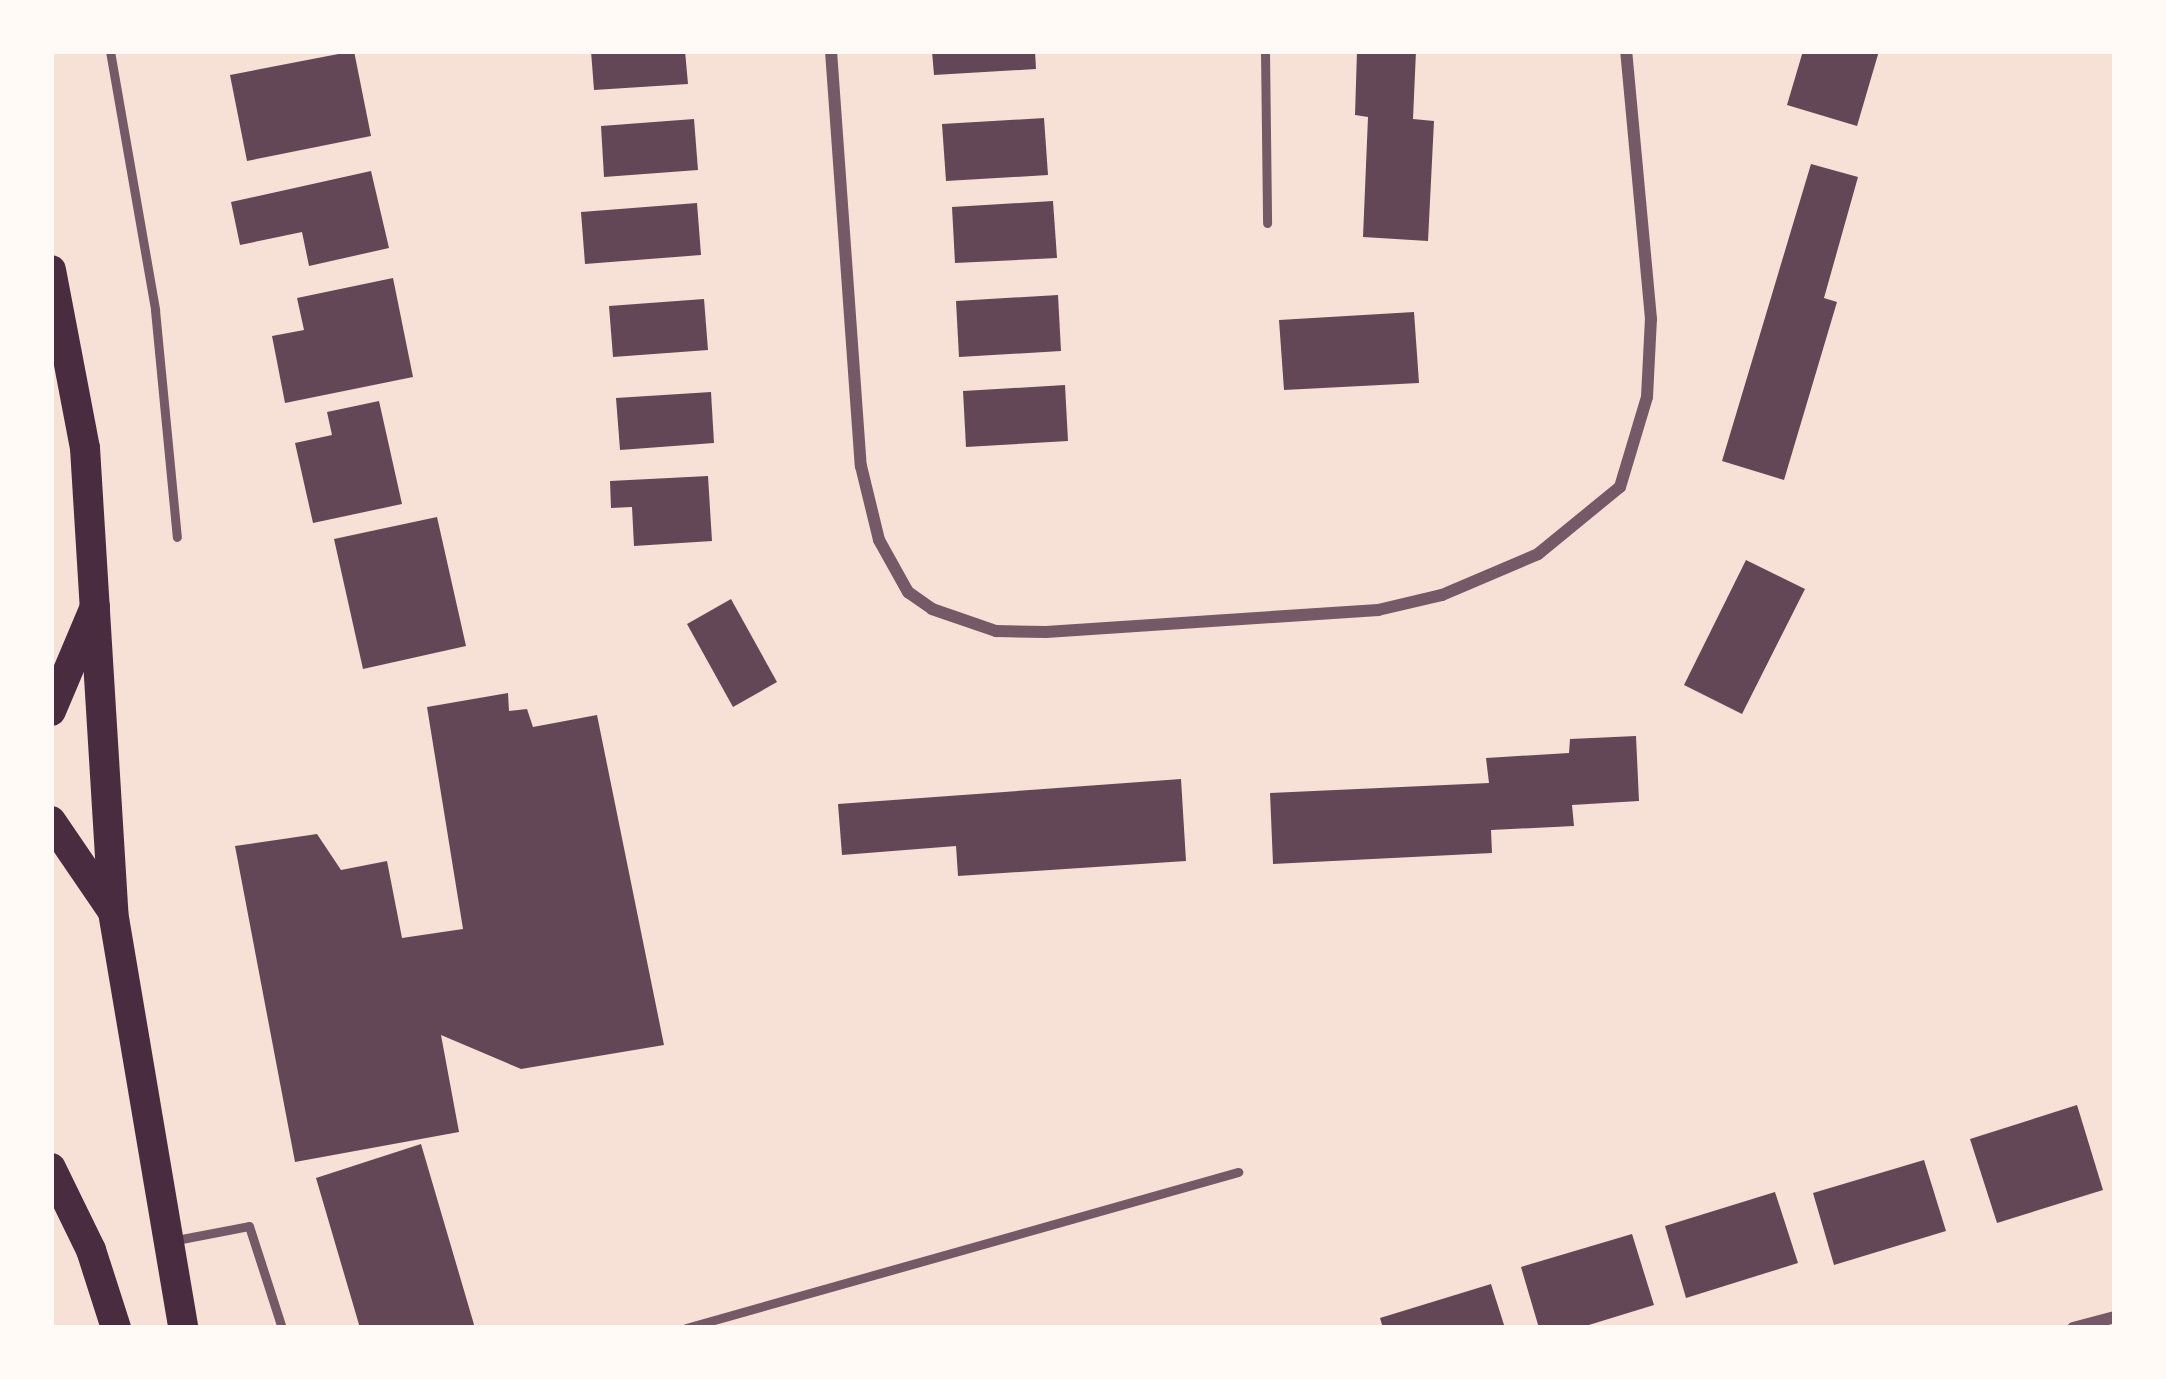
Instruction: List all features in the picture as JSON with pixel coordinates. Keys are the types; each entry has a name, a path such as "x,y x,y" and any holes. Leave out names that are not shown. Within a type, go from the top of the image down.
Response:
{"main road":[{"path":"51,270 86,448 99,596 112,912 183,1328"},
{"path":"51,711 99,596"},
{"path":"51,821 112,912"},
{"path":"51,1168 91,1250 116,1328"}],"street":[{"path":"831,51 861,466 879,540 908,592 932,609 996,631 1046,632 1378,610 1442,595 1538,554 1620,487 1647,397 1651,319 1626,51"},
{"path":"2073,1328 2115,1317"}],"lane":[{"path":"110,51 155,310 177,537"},
{"path":"1265,51 1267,224"},
{"path":"686,1328 1238,1172"},
{"path":"166,1242 249,1226 282,1328"}],"building":[{"path":"354,51 371,136 247,161 230,75"},
{"path":"591,51 685,51 688,84 594,90"},
{"path":"932,51 1035,51 1036,69 934,75"},
{"path":"1357,51 1416,51 1413,119 1434,121 1428,241 1363,237 1368,117 1355,115"},
{"path":"1803,51 1879,51 1857,126 1787,105"},
{"path":"1044,118 1048,175 946,181 942,124"},
{"path":"694,119 698,170 604,177 601,126"},
{"path":"1811,164 1858,177 1824,298 1837,302 1784,480 1722,461"},
{"path":"371,171 389,248 309,266 302,232 240,245 231,202"},
{"path":"1053,201 1057,258 955,263 952,207"},
{"path":"697,203 701,255 585,264 581,212"},
{"path":"393,278 413,377 285,403 272,336 304,330 297,298"},
{"path":"1058,295 1061,351 959,357 956,301"},
{"path":"704,299 708,350 613,357 609,306"},
{"path":"1414,312 1419,383 1284,390 1279,320"},
{"path":"1065,385 1068,441 966,447 963,391"},
{"path":"711,392 714,443 620,450 616,398"},
{"path":"379,401 402,504 313,523 295,443 332,435 327,412"},
{"path":"708,476 712,541 634,546 632,507 611,508 610,481"},
{"path":"437,517 466,646 363,669 334,539"},
{"path":"1746,560 1805,589 1742,714 1684,685"},
{"path":"731,599 777,682 733,707 687,624"},
{"path":"508,693 509,711 527,709 533,727 597,715 664,1045 521,1069 441,1035 459,1132 295,1162 235,846 317,834 341,870 387,861 402,938 463,929 427,707"},
{"path":"1636,736 1639,801 1572,805 1574,826 1491,830 1492,853 1273,864 1270,793 1489,783 1486,758 1569,753 1570,739"},
{"path":"1181,779 1186,861 958,876 956,846 842,855 838,804"},
{"path":"2077,1105 2103,1190 1997,1223 1970,1139"},
{"path":"421,1144 475,1328 360,1328 316,1178"},
{"path":"1924,1160 1946,1231 1834,1265 1813,1193"},
{"path":"1775,1192 1798,1263 1686,1298 1665,1226"},
{"path":"1632,1234 1654,1305 1579,1328 1539,1328 1521,1267"},
{"path":"1491,1284 1505,1328 1383,1328 1380,1318"}]}
